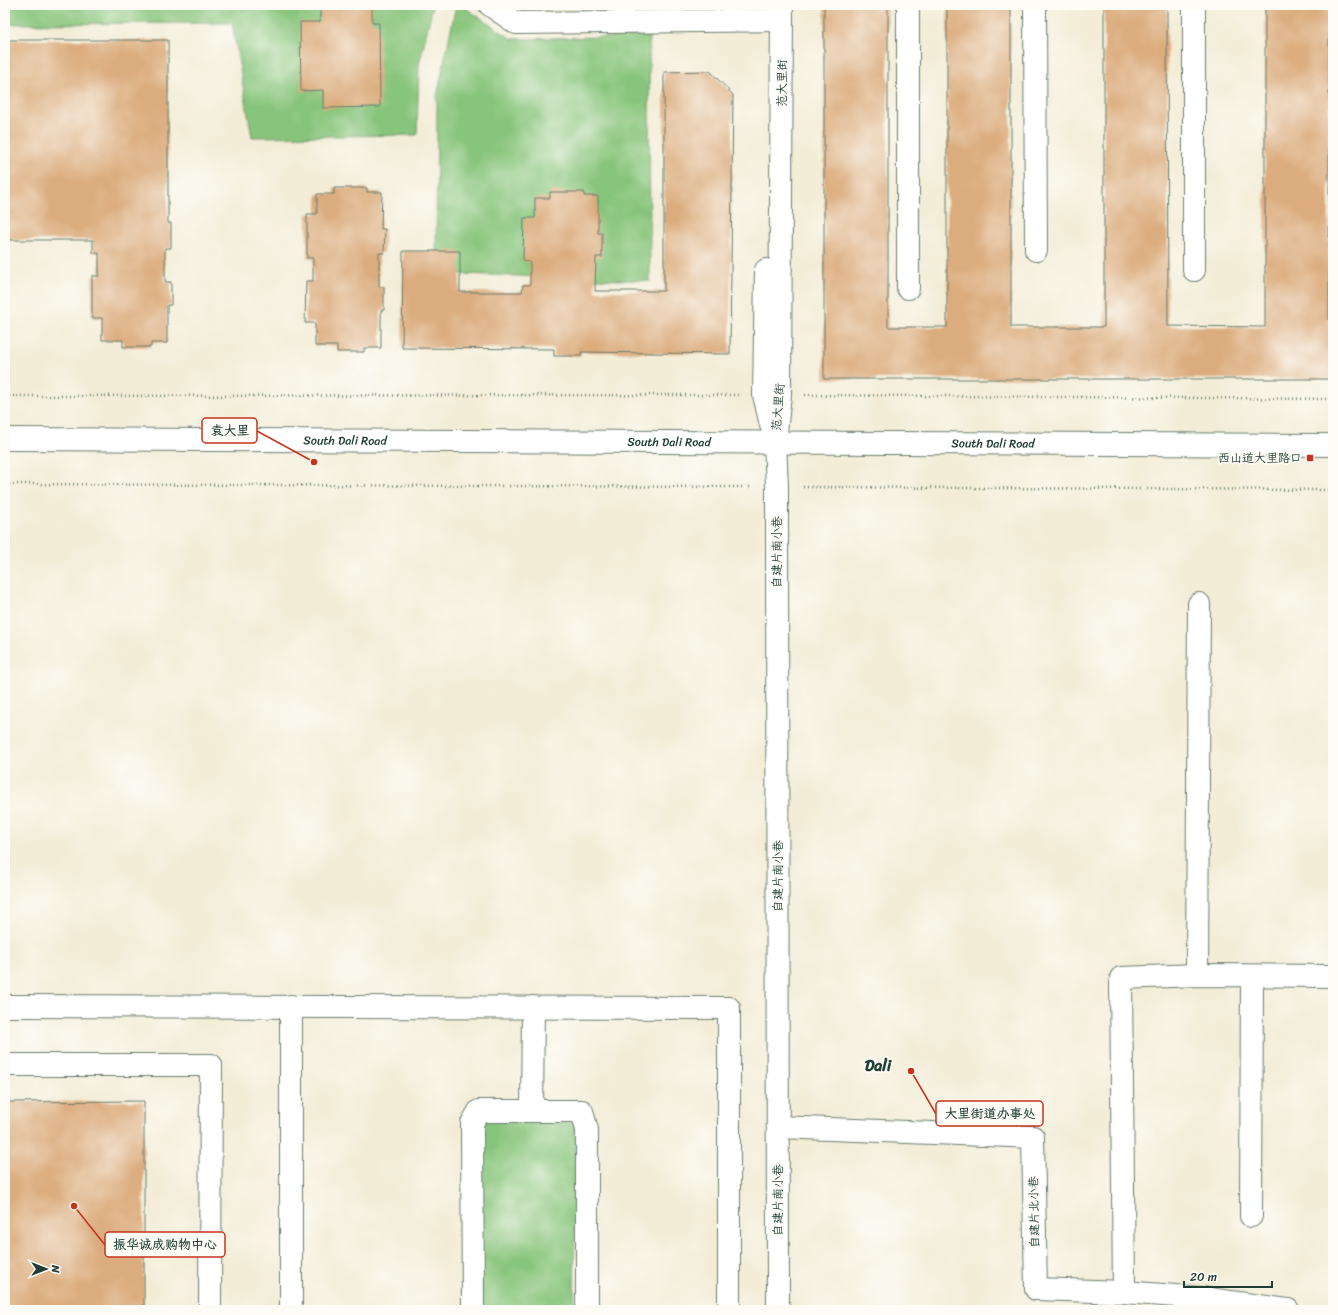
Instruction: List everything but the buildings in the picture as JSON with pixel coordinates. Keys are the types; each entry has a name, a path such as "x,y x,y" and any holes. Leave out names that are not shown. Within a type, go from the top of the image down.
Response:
{"street":[{"path":"490,5 516,23 776,13"},
{"path":"908,5 908,288"},
{"path":"1035,5 1036,250"},
{"path":"1194,5 1194,270"},
{"name":"范大里街","path":"775,442 772,395 776,13"},
{"name":"South Dali Road","path":"5,439 1333,445"},
{"name":"自建片南小巷","path":"775,442 777,487 778,1310"},
{"path":"1198,975 1199,604"},
{"path":"1124,1292 1121,978 1198,975 1333,976"},
{"path":"1251,1216 1252,976"},
{"path":"5,1006 729,1008 729,1310"},
{"path":"291,1006 291,1310"},
{"path":"532,1111 533,1007"},
{"path":"5,1065 211,1065 210,1310"},
{"path":"473,1310 472,1123 479,1111 582,1111 587,1130 587,1310"},
{"name":"自建片北小巷","path":"778,1128 1033,1137 1036,1288 1124,1292 1202,1298 1288,1310"}],"path":[{"path":"5,396 772,395 1333,399"},
{"path":"5,484 1333,490"}],"green space":[{"path":"5,5 433,5 419,65 417,135 252,137 232,23 5,24"},
{"path":"456,5 461,5 512,39 649,36 650,281 436,273 437,96"},
{"path":"502,5 655,5 655,6 506,8"},
{"path":"473,1121 576,1123 574,1310 471,1310"}],"place":[{"name":"西山道大里路口","path":"1310,458"},
{"name":"袁大里","path":"314,462"},
{"name":"大里街道办事处","path":"911,1071"},
{"name":"振华诚成购物中心","path":"74,1206"}],"district":[{"name":"Dali","path":"878,1065"}]}
